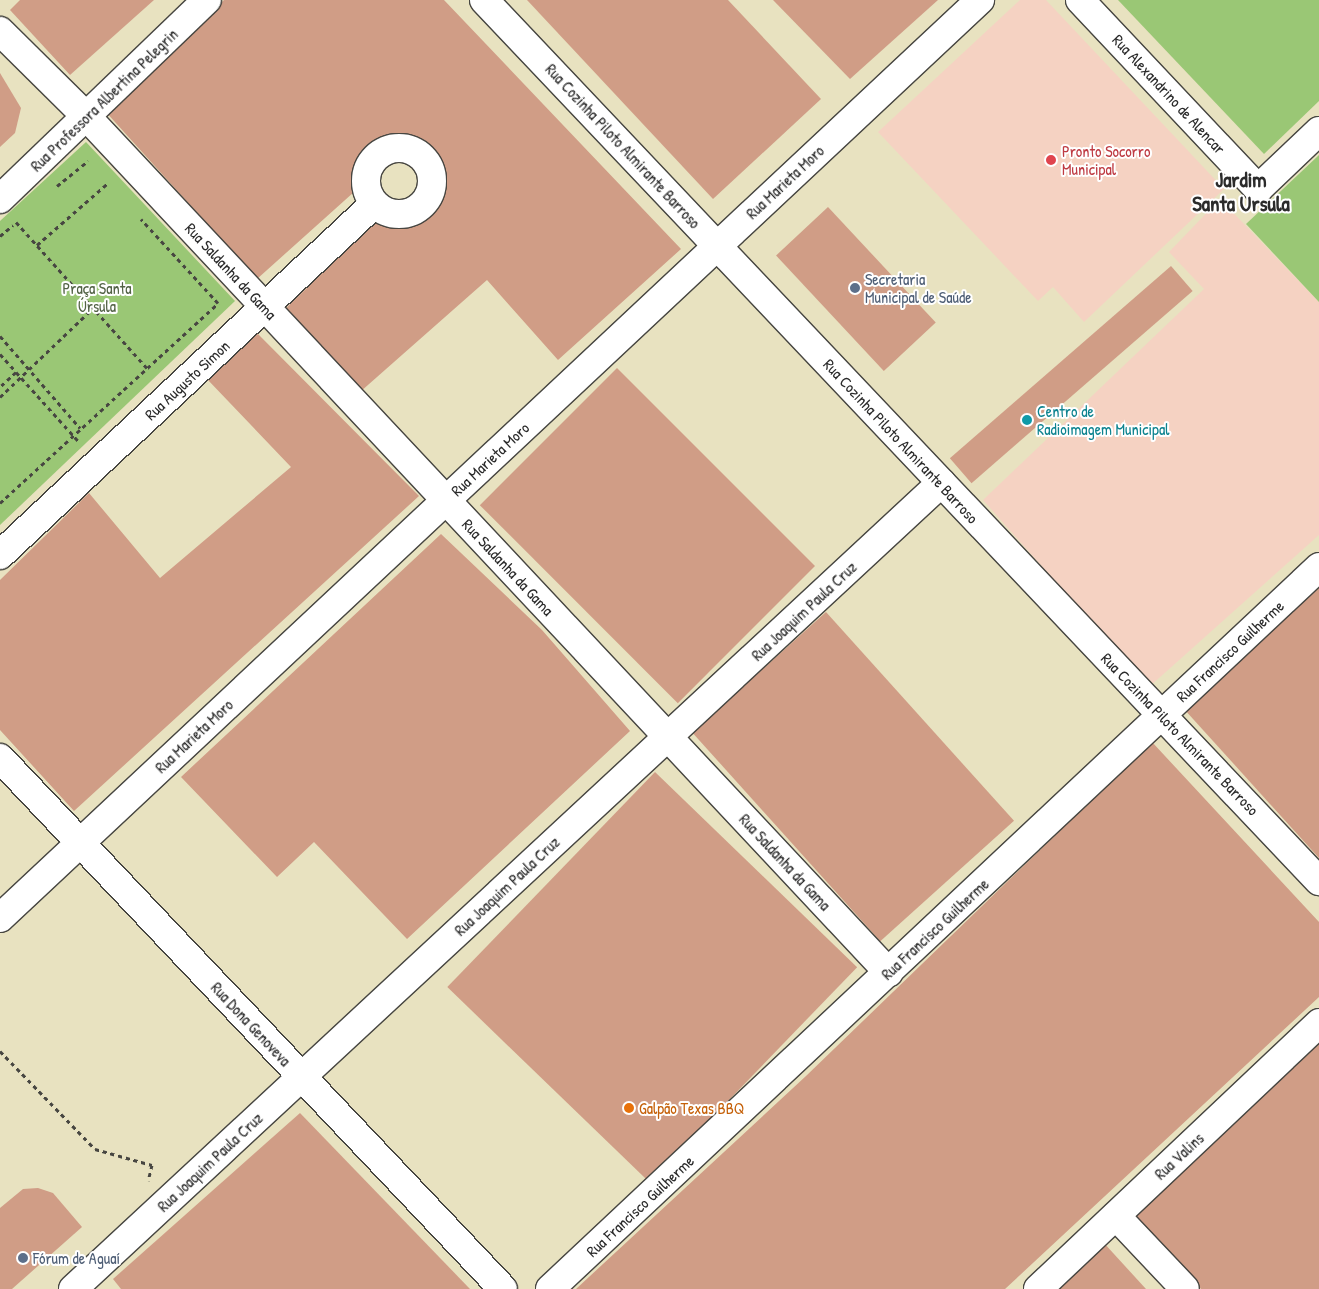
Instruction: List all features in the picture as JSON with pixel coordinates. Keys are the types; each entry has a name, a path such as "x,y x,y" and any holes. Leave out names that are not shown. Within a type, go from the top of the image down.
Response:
{"street":[{"name":"Rua Professora Albertina Pelegrin","path":"0,199 207,0"},
{"name":"Rua Marieta Moro","path":"0,918 980,0"},
{"name":"Rua Alexandrino de Alencar","path":"1080,0 1258,189 1319,131"},
{"name":"Rua Cozinha Piloto Almirante Barroso","path":"495,4 717,246 1319,881"},
{"name":"Rua Saldanha da Gama","path":"0,31 86,116 889,973"},
{"name":"Rua Augusto Simon","path":"0,555 374,204"},
{"name":"Rua Joaquim Paula Cruz","path":"73,1289 941,483"},
{"name":"Rua Francisco Guilherme","path":"550,1289 889,973 1319,567"},
{"name":"Rua Dona Genoveva","path":"0,758 503,1289"},
{"name":"Rua Valins","path":"1038,1289 1319,1023"},
{"path":"1116,1216 1185,1289"}],"path":[{"path":"51,191 87,160 92,166"},
{"path":"103,177 114,190"},
{"path":"37,245 108,183"},
{"path":"0,503 218,303 134,211"},
{"path":"0,236 23,216"},
{"path":"16,222 147,368"},
{"path":"0,397 94,308"},
{"path":"0,336 80,428"},
{"path":"0,354 79,442"},
{"path":"0,387 16,372"},
{"path":"0,1051 95,1149 152,1165 145,1191"}],"shaded area":[{"name":"Pronto Socorro Municipal","path":"1020,0 1046,0 1224,189 1084,322 1053,287 1038,301 878,132"},
{"path":"1220,199 1319,302 1319,535 1149,687 983,500 1204,289 1169,252"}],"green space":[{"path":"1118,0 1319,0 1319,101 1264,154"},
{"name":"Praça Santa Úrsula","path":"86,142 235,301 0,525 0,221"},
{"path":"1319,155 1319,302 1246,224"}],"building":[{"path":"20,0 154,0 70,75 10,10"},
{"path":"224,0 444,0 681,249 558,360 487,280 360,392 286,308 380,218 409,220 432,204 439,178 428,152 400,139 376,145 364,158 354,192 257,279 105,111"},
{"path":"527,0 728,0 821,99 713,199"},
{"path":"773,0 938,0 850,79"},
{"path":"0,73 21,108 15,133 0,147"},
{"name":"Secretaria Municipal de Saúde","path":"828,207 936,323 884,371 776,255"},
{"name":"Centro de Radioimagem Municipal","path":"1171,266 1193,291 972,483 950,458"},
{"path":"256,332 419,496 74,811 0,730 0,580 89,493 160,578 291,467 207,379"},
{"path":"617,368 815,566 678,703 480,505"},
{"path":"441,534 542,630 630,731 407,939 314,842 277,877 181,777"},
{"path":"1319,588 1319,858 1184,709"},
{"path":"826,612 1014,821 880,941 692,732"},
{"path":"1152,742 1319,922 1319,997 1005,1289 576,1289 806,1076"},
{"path":"655,772 857,967 649,1182 447,987"},
{"path":"1319,1039 1319,1289 1201,1289 1134,1214"},
{"path":"300,1113 470,1289 121,1289 113,1279"},
{"name":"Fórum de Aguaí","path":"38,1188 53,1193 82,1227 12,1289 0,1289 0,1208 23,1189"},
{"path":"1103,1242 1146,1289 1056,1289"}],"place":[{"name":"Pronto Socorro Municipal","path":"1051,160"},
{"name":"Secretaria Municipal de Saúde","path":"855,288"},
{"name":"Centro de Radioimagem Municipal","path":"1027,420"},
{"name":"Galpão Texas BBQ","path":"629,1108"},
{"name":"Fórum de Aguaí","path":"23,1258"}],"district":[{"name":"Jardim Santa Ursula","path":"1241,192"}]}
